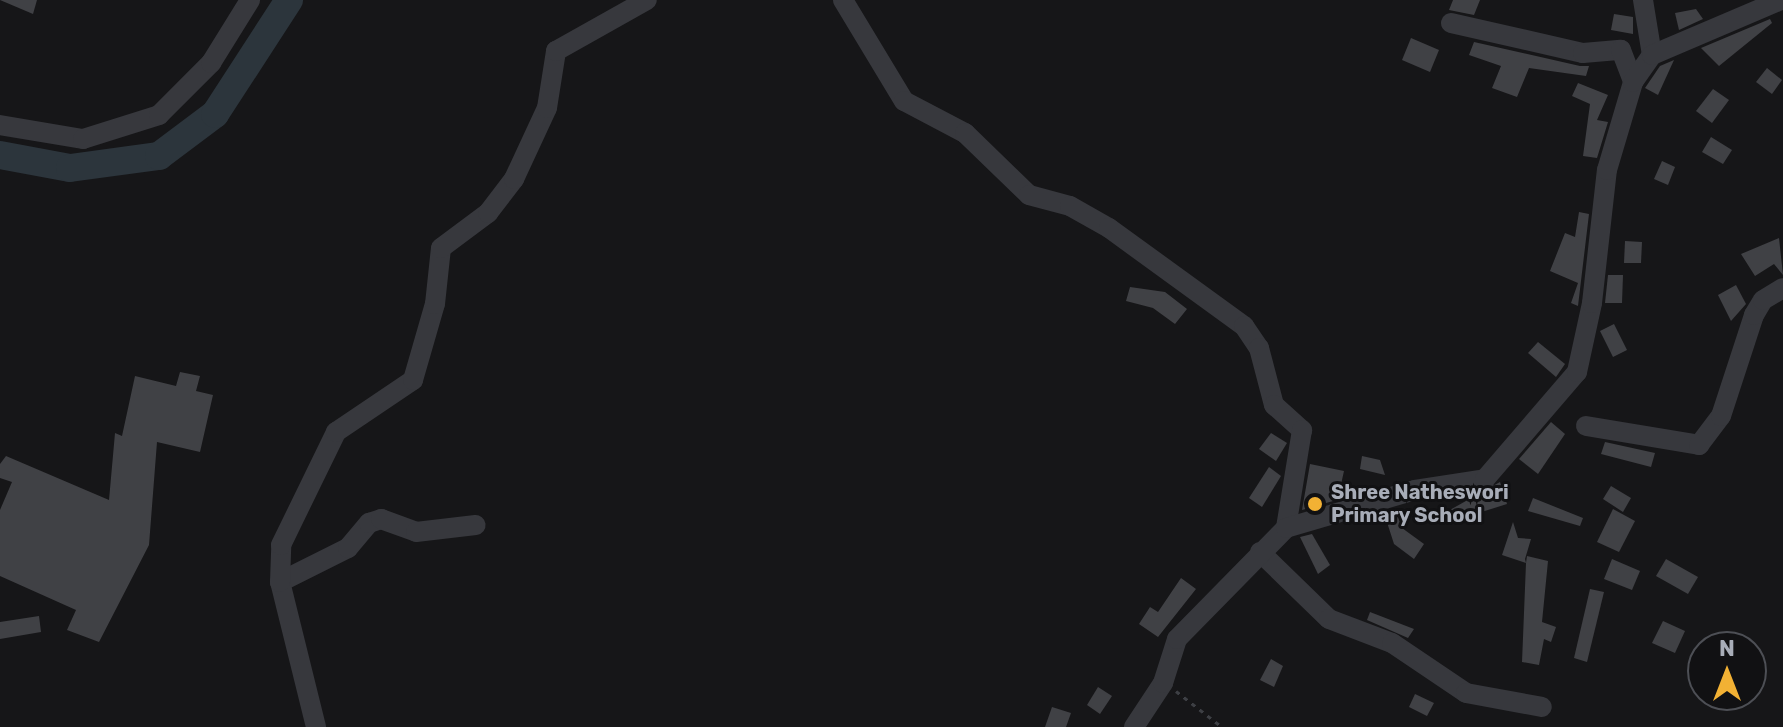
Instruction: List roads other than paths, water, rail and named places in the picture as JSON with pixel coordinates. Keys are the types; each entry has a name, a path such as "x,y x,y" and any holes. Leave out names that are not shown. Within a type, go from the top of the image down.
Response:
{"street":[{"path":"0,125 83,139 159,115 211,63 250,0"},
{"path":"316,727 280,582 281,545 336,432 413,380 435,304 441,248 488,213 514,179 547,108 556,51 647,0"},
{"path":"843,0 904,101 965,133 1029,195 1070,206 1109,228 1244,326 1259,348 1274,405 1302,430 1286,528"},
{"path":"1643,0 1652,55"},
{"path":"1134,727 1163,682 1177,639 1286,528 1415,490 1485,479 1577,372 1592,303 1607,170 1633,82 1652,55 1781,0"},
{"path":"1451,23 1583,53 1621,50 1633,82"},
{"path":"1586,426 1699,445 1721,416 1754,315 1763,300 1783,288"},
{"path":"280,582 348,548 369,523 381,519 416,532 476,525"},
{"path":"1260,552 1329,619 1392,643 1466,693 1542,707"}],"waterway":[{"path":"0,155 70,168 159,156 215,114 289,0"}],"place":[{"name":"Shree Natheswori Primary School","path":"1315,504"}]}
